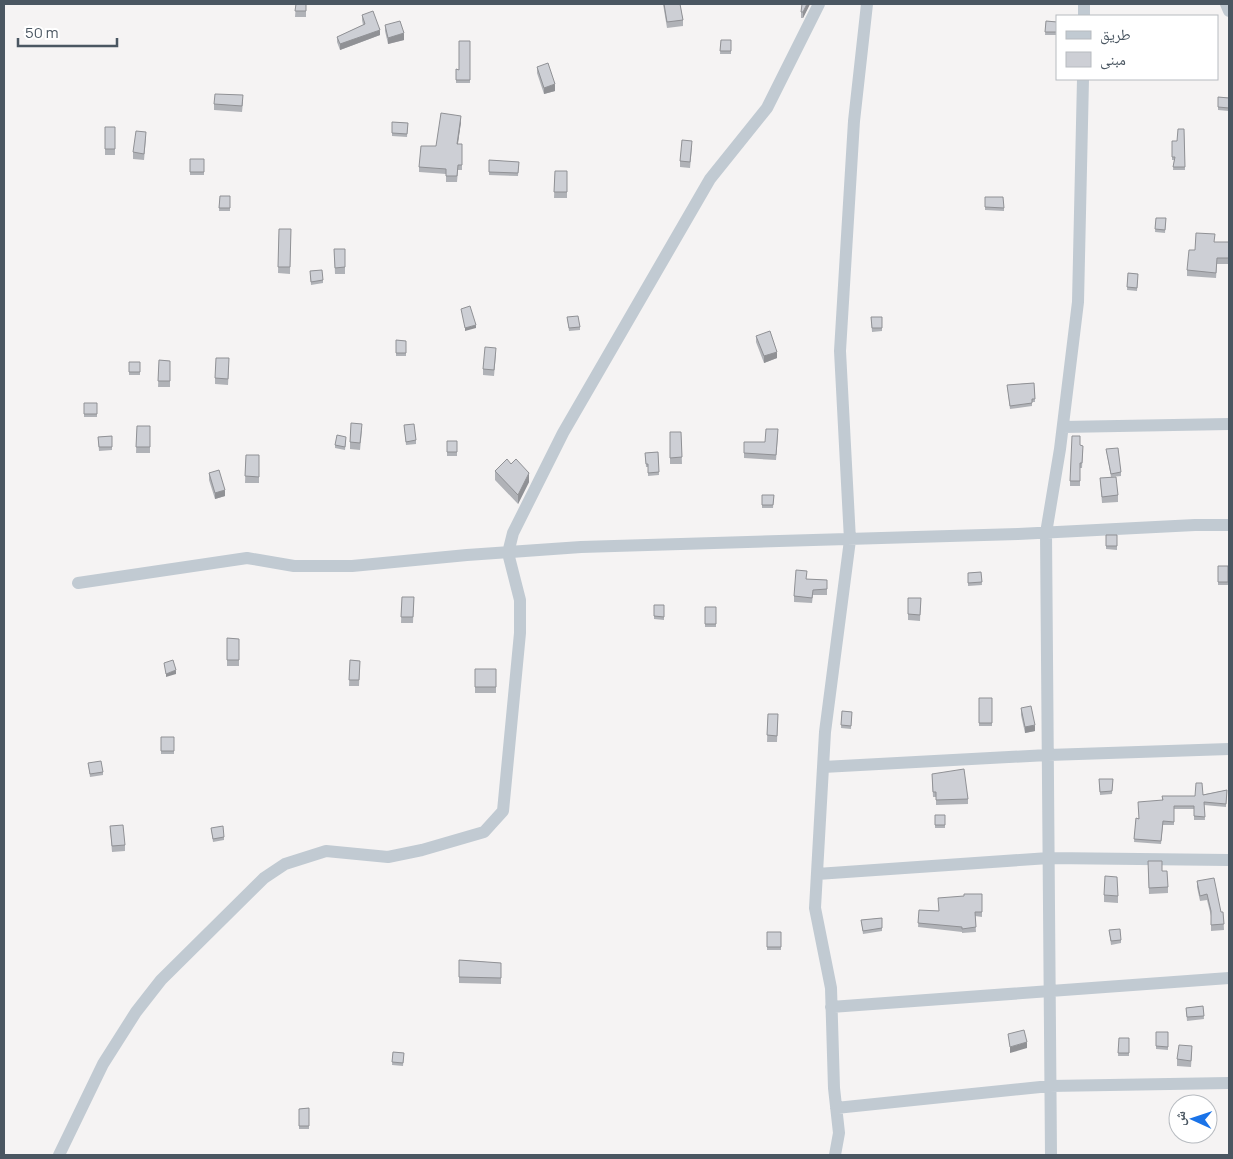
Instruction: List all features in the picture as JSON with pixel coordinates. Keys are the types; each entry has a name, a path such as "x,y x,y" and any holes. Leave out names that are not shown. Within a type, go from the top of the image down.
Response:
{"street":[{"path":"59,1155 104,1064 136,1012 161,980 264,878 285,864 326,851 388,857 422,850 484,832 503,812 520,634 520,600 508,553 514,533 563,433 710,179 767,108 819,4"},
{"path":"835,1155 839,1133 834,1088 831,988 815,908 825,732 850,540 840,351 854,121 868,4"},
{"path":"1226,4 1229,11"},
{"path":"1050,1155 1046,533 1063,427 1078,302 1083,80"},
{"path":"1063,427 1229,424"},
{"path":"78,583 247,558 294,566 352,566 581,548 850,540 1229,525"},
{"path":"823,766 1048,755 1229,749"},
{"path":"817,874 1048,858 1229,860"},
{"path":"832,1007 1229,978"},
{"path":"836,1108 1050,1086 1229,1083"}],"building":[{"path":"296,4 306,4 306,11 295,11"},
{"path":"664,4 680,4 683,20 667,22"},
{"path":"802,4 807,4 803,12 801,12"},
{"path":"373,11 380,30 340,44 337,37 365,24 362,15"},
{"path":"400,21 404,33 388,38 385,25"},
{"path":"1046,21 1056,22 1056,32 1045,32"},
{"path":"721,40 731,40 731,51 720,51"},
{"path":"459,41 470,41 470,80 456,80 456,69 459,70"},
{"path":"548,63 555,84 544,88 537,67"},
{"path":"215,94 243,95 242,106 214,104"},
{"path":"1218,97 1229,98 1229,108 1218,107"},
{"path":"441,113 461,116 457,144 462,144 462,165 458,165 457,176 446,176 446,169 419,167 421,146 436,146"},
{"path":"392,122 408,123 407,134 392,133"},
{"path":"105,127 115,127 115,149 105,149"},
{"path":"1178,129 1184,129 1185,167 1173,167 1175,157 1172,157 1172,141 1177,141"},
{"path":"136,131 146,132 144,154 133,152"},
{"path":"682,140 692,141 690,162 680,161"},
{"path":"190,159 204,159 204,172 190,172"},
{"path":"489,160 519,162 518,173 489,172"},
{"path":"555,171 567,171 567,192 554,192"},
{"path":"220,196 230,196 230,208 219,208"},
{"path":"985,197 1003,197 1004,208 985,207"},
{"path":"1156,218 1166,218 1165,230 1155,229"},
{"path":"279,229 291,229 290,267 278,267"},
{"path":"1196,233 1215,234 1214,242 1229,242 1229,258 1217,258 1216,273 1187,270 1189,250 1195,250"},
{"path":"334,249 345,249 345,267 335,268"},
{"path":"322,270 323,280 311,282 310,271"},
{"path":"1128,273 1138,274 1137,288 1127,287"},
{"path":"470,306 476,325 465,328 461,309"},
{"path":"578,316 580,327 569,328 567,317"},
{"path":"871,317 882,317 882,328 872,328"},
{"path":"770,331 777,352 764,356 756,336"},
{"path":"396,340 406,341 406,353 396,353"},
{"path":"485,347 496,348 494,370 483,369"},
{"path":"216,358 229,358 228,379 215,378"},
{"path":"159,360 170,361 170,381 158,381"},
{"path":"129,362 140,362 140,372 129,372"},
{"path":"1034,383 1035,399 1032,399 1032,403 1010,406 1007,385"},
{"path":"84,403 97,403 97,414 84,414"},
{"path":"351,423 362,424 360,443 350,442"},
{"path":"414,424 416,440 406,442 404,425"},
{"path":"137,426 150,426 150,447 136,447"},
{"path":"766,429 778,429 776,455 744,453 744,442 765,442"},
{"path":"670,432 681,432 682,457 670,458"},
{"path":"337,435 346,437 345,447 335,445"},
{"path":"112,436 112,447 99,447 98,437"},
{"path":"1072,436 1080,436 1080,445 1083,446 1082,463 1080,463 1080,481 1070,481"},
{"path":"447,441 457,441 457,452 447,452"},
{"path":"1118,448 1121,472 1111,474 1106,449"},
{"path":"658,452 659,472 648,473 645,453"},
{"path":"246,455 259,455 259,477 245,476"},
{"path":"507,459 511,464 516,459 529,473 518,495 495,471"},
{"path":"219,470 225,490 215,493 209,473"},
{"path":"1116,477 1118,495 1102,497 1100,478"},
{"path":"762,495 774,495 773,505 762,505"},
{"path":"1106,535 1117,535 1117,546 1106,546"},
{"path":"1218,566 1228,566 1228,582 1218,582"},
{"path":"796,570 807,571 806,579 827,580 827,589 813,590 812,598 794,596"},
{"path":"981,572 982,582 968,583 968,573"},
{"path":"402,597 414,597 413,617 401,617"},
{"path":"908,598 921,598 920,615 908,614"},
{"path":"654,605 664,605 664,617 654,616"},
{"path":"705,607 716,607 716,624 705,624"},
{"path":"227,638 239,639 239,660 227,660"},
{"path":"173,660 176,670 166,674 164,663"},
{"path":"350,660 360,661 359,680 349,680"},
{"path":"475,669 496,669 496,687 475,687"},
{"path":"979,698 992,698 992,723 979,723"},
{"path":"1031,706 1035,725 1025,727 1021,708"},
{"path":"842,711 852,712 851,726 841,725"},
{"path":"768,714 778,714 777,736 767,735"},
{"path":"161,737 174,737 174,751 161,751"},
{"path":"101,761 103,772 90,774 88,763"},
{"path":"964,769 968,799 936,800 936,792 933,792 932,774"},
{"path":"1099,779 1113,779 1112,791 1100,792"},
{"path":"1196,783 1202,783 1203,795 1227,790 1226,804 1204,802 1205,817 1194,816 1194,806 1174,806 1174,822 1163,821 1161,841 1134,839 1136,818 1139,819 1138,802 1163,800 1162,796 1195,796"},
{"path":"935,815 945,815 945,825 935,825"},
{"path":"123,825 125,845 112,846 110,826"},
{"path":"223,826 224,837 213,839 211,828"},
{"path":"1148,861 1162,861 1162,871 1167,871 1168,887 1149,888"},
{"path":"1105,876 1117,877 1118,896 1104,895"},
{"path":"1214,878 1221,912 1223,912 1224,924 1211,925 1211,911 1207,894 1200,896 1197,881"},
{"path":"964,894 982,894 982,912 975,912 976,927 962,929 962,927 918,923 919,910 939,911 938,898 964,896"},
{"path":"882,918 882,928 863,931 861,920"},
{"path":"1120,929 1121,940 1111,941 1109,930"},
{"path":"767,932 781,932 781,947 767,947"},
{"path":"459,960 501,963 501,978 459,977"},
{"path":"1203,1006 1204,1016 1187,1017 1186,1008"},
{"path":"1024,1030 1027,1042 1010,1047 1008,1034"},
{"path":"1156,1032 1168,1032 1168,1047 1156,1046"},
{"path":"1119,1038 1129,1038 1129,1053 1118,1053"},
{"path":"1179,1045 1192,1046 1191,1061 1177,1059"},
{"path":"393,1052 404,1053 403,1063 392,1062"},
{"path":"309,1108 309,1126 299,1126 299,1109"}]}
